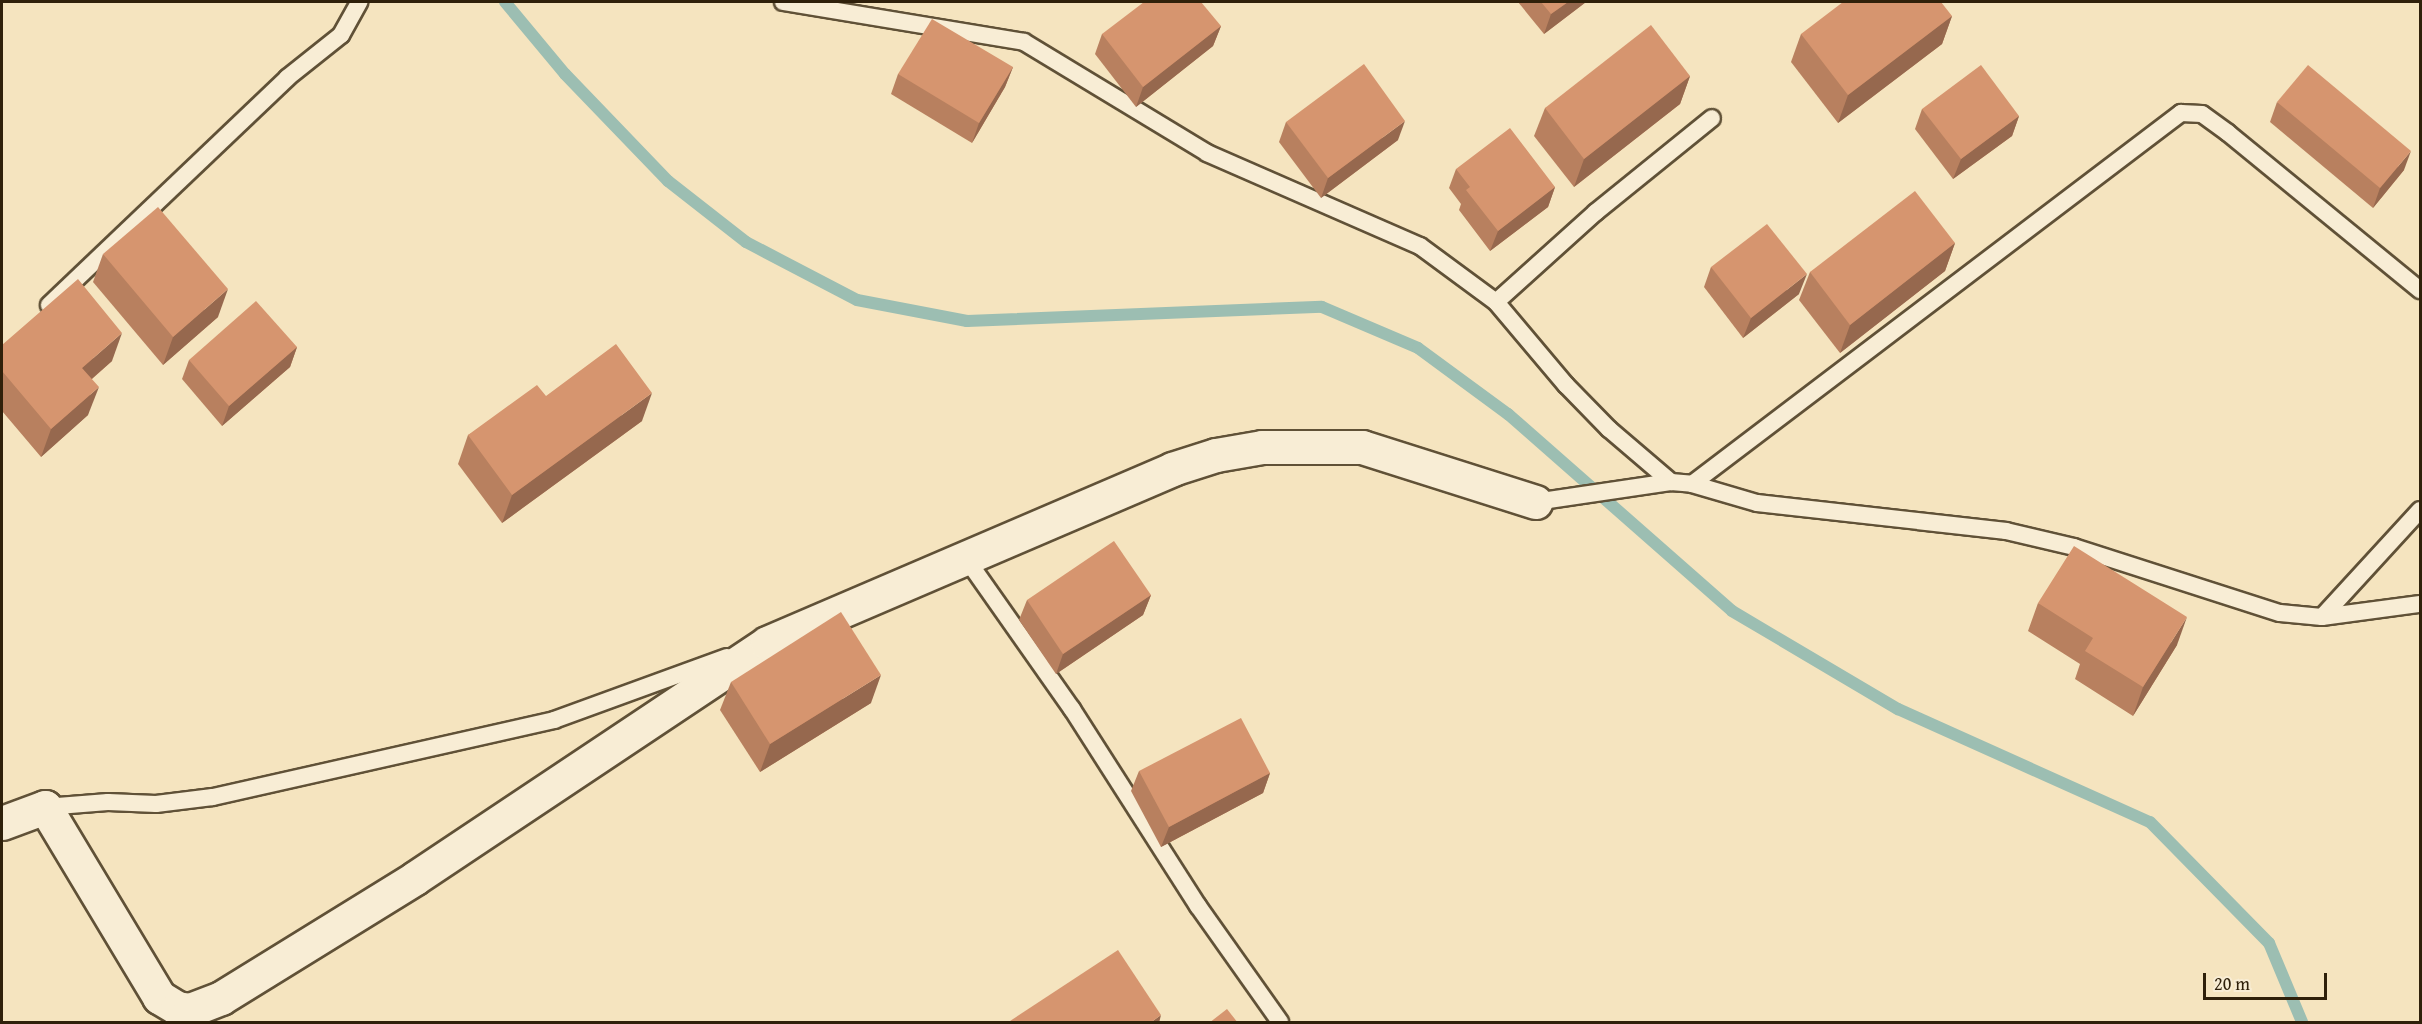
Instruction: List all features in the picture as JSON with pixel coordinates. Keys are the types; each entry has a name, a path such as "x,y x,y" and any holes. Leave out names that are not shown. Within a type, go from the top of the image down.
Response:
{"street":[{"path":"2,824 45,807 159,997 177,1008 190,1010 221,998 415,878 767,643 914,583 965,557 1172,469 1215,455 1262,447 1362,447 1535,502"}],"lane":[{"path":"36,318 287,78 341,34 355,15 359,2"},
{"path":"783,2 1024,42 1207,153 1420,246 1496,302 1566,385 1609,429 1671,482"},
{"path":"1692,484 2181,113 2202,114 2228,133 2421,290"},
{"path":"1496,302 1596,212 1712,118"},
{"path":"1535,502 1671,482 1692,484 1757,503 2006,531 2085,550 2280,613 2322,617 2421,604"},
{"path":"2322,617 2421,510"},
{"path":"965,557 1072,709 1198,906 1280,1023"},
{"path":"45,807 108,802 156,804 213,797 287,778 450,745 554,720 767,643"}],"building":[{"path":"1144,2 1201,2 1221,26 1143,87 1102,34"},
{"path":"1541,2 1568,2 1551,14"},
{"path":"1843,2 1941,2 1952,16 1848,95 1801,34"},
{"path":"932,19 1013,67 979,123 898,74"},
{"path":"1651,25 1690,76 1584,159 1545,108"},
{"path":"1364,64 1405,121 1328,178 1286,122"},
{"path":"1981,65 2019,116 1961,159 1922,109"},
{"path":"2308,65 2411,151 2380,188 2277,102"},
{"path":"1510,128 1555,187 1498,231 1466,190 1470,187 1456,169"},
{"path":"1915,191 1955,243 1850,325 1810,272"},
{"path":"158,207 228,289 173,337 103,254"},
{"path":"1767,224 1807,274 1751,318 1711,267"},
{"path":"78,279 122,333 82,368 99,387 51,429 2,371 2,345"},
{"path":"256,301 297,347 229,406 189,360"},
{"path":"616,344 652,393 512,495 468,435 537,385 546,396"},
{"path":"1114,541 1151,595 1063,654 1027,600"},
{"path":"2074,546 2187,617 2143,687 2085,651 2093,638 2038,603"},
{"path":"841,612 881,675 770,744 731,682"},
{"path":"1241,718 1270,773 1169,827 1139,771"},
{"path":"1118,950 1161,1015 1150,1023 1007,1023"},
{"path":"1227,1009 1238,1023 1209,1023"}],"waterway":[{"path":"505,2 565,74 668,181 746,242 857,300 967,321 1322,307 1418,348 1508,414 1732,611 1898,709 2150,822 2269,943 2302,1022"}]}
